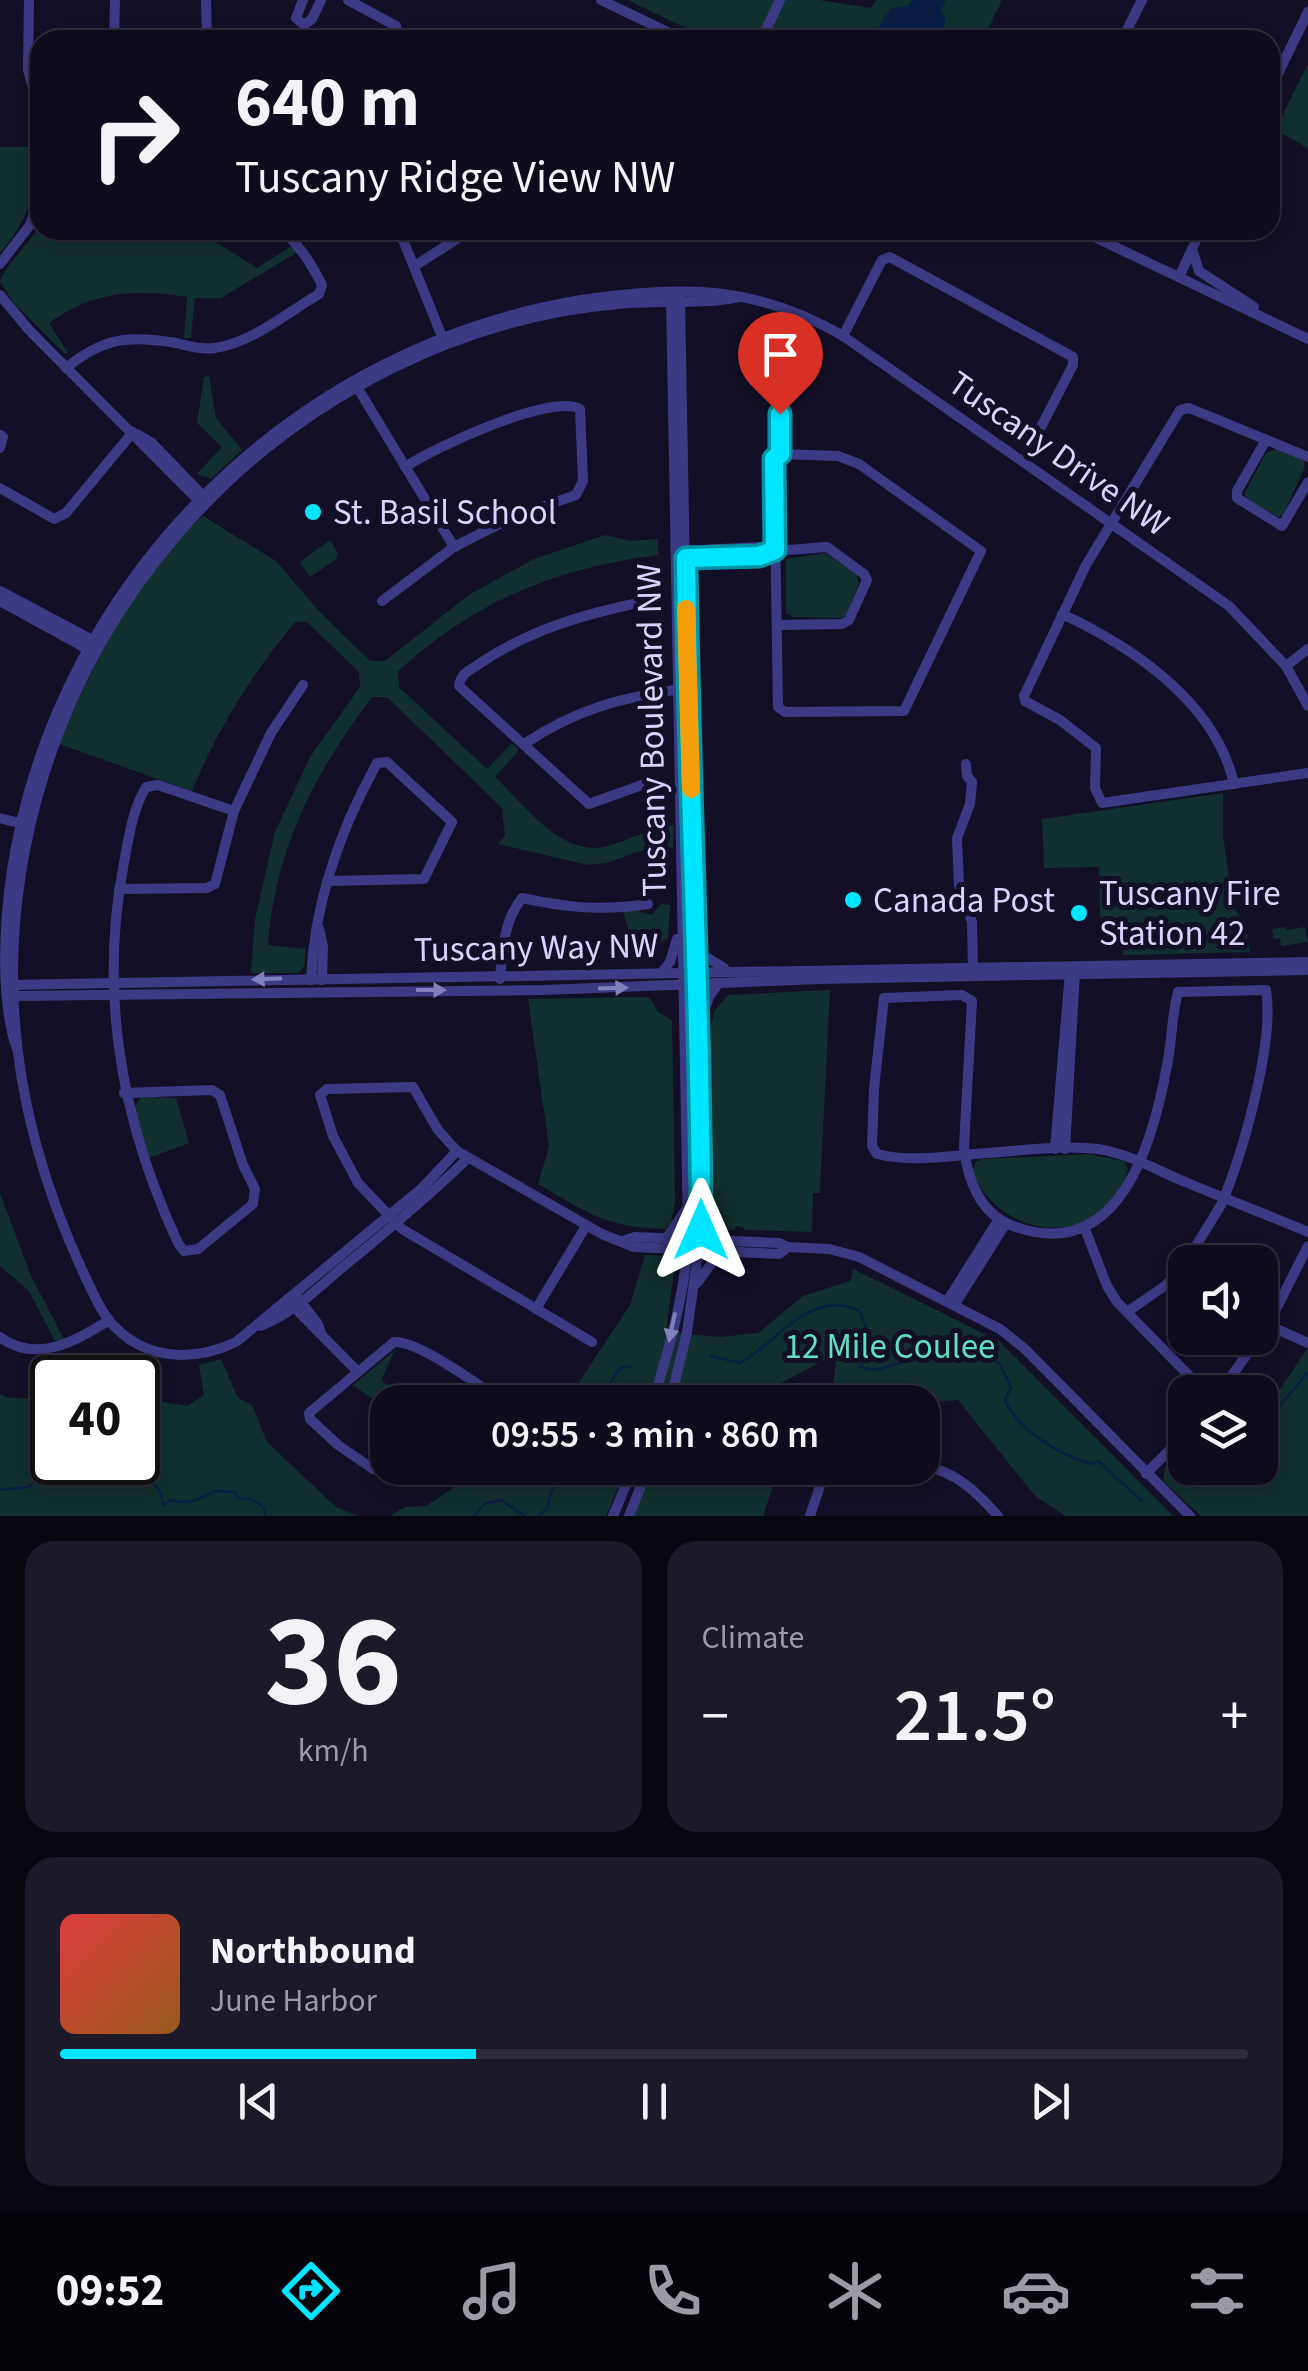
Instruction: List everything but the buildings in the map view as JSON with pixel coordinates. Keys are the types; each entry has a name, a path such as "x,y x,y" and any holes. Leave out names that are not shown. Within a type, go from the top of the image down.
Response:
{"street":[{"path":"29,0 31,30"},
{"path":"114,30 115,0"},
{"path":"206,0 207,30"},
{"path":"302,0 296,18 304,26 321,0"},
{"path":"348,0 397,30"},
{"path":"602,0 664,30"},
{"path":"766,30 780,0"},
{"path":"1127,30 1142,0"},
{"path":"1280,69 1308,12"},
{"path":"0,264 30,225"},
{"path":"66,368 98,345 118,340 142,338 207,349 238,342 320,294 322,284 293,240"},
{"path":"404,240 443,341"},
{"path":"416,265 455,240"},
{"path":"1101,240 1308,339"},
{"path":"1178,276 1196,240"},
{"path":"1192,249 1199,271 1293,331"},
{"path":"844,336 882,260 890,257 1073,357 1073,365 1022,462"},
{"name":"Tuscany Drive NW","path":"109,1320 75,1254 47,1182 11,1037 6,991 8,904 46,742 94,647 202,499 355,383 443,341 552,314 725,292 802,314 844,336 1229,606 1286,666 1308,706"},
{"path":"0,296 66,368 133,432 152,444 202,499"},
{"name":"Tuscany Boulevard NW","path":"658,1385 694,1246 688,1207 682,1006 682,554 675,296"},
{"path":"207,349 208,364"},
{"path":"355,383 454,547"},
{"path":"382,601 454,547 516,516 576,495 583,481 580,408 560,405 487,427 404,467"},
{"path":"1308,457 1189,408 1180,410 1086,565 1024,696 1025,701 1060,720 1096,748 1096,788 1102,803 1308,774"},
{"path":"780,414 780,454"},
{"path":"0,488 54,518 66,513 133,432"},
{"path":"0,434 0,448"},
{"path":"1266,440 1237,490 1237,498 1282,526 1308,482"},
{"path":"780,454 838,456 859,464 981,551 904,711 785,712 778,708 774,459 780,454"},
{"path":"682,554 759,556 775,550 826,547 864,574 867,580 849,620 842,624 778,626"},
{"path":"0,590 94,647"},
{"path":"0,601 94,647"},
{"path":"643,602 555,624 518,640 461,675 459,686 589,804 650,782"},
{"path":"1062,614 1104,636 1178,690 1217,739 1234,784"},
{"path":"1286,666 1308,650"},
{"path":"119,889 207,888 214,884 234,811 271,733 303,684"},
{"path":"524,744 583,710 647,693 682,689"},
{"name":"Tuscany Boulevard NW","path":"674,1385 695,1285 698,1026 682,689"},
{"path":"316,991 323,947 319,928 327,882 338,840 378,763 386,762 452,822 424,879 327,882"},
{"path":"966,764 972,782 970,804 957,838 960,886 972,922 973,971"},
{"path":"124,1093 212,1090 220,1095 255,1189 254,1204 192,1252 184,1251 178,1243 154,1191 124,1093 112,989 119,889 135,815 146,787 158,786 234,811"},
{"path":"0,818 26,824"},
{"path":"499,990 512,910 522,898 576,909 605,910 648,904"},
{"path":"662,972 673,955 682,913"},
{"path":"695,950 730,971"},
{"name":"Tuscany Way NW","path":"1072,972 1308,962"},
{"name":"Tuscany Way NW","path":"112,989 316,977 730,971 1308,970"},
{"name":"Tuscany Way NW","path":"6,991 499,990 682,986 973,971"},
{"path":"1060,1149 1072,972"},
{"path":"698,1026 718,984"},
{"path":"648,986 682,1006"},
{"path":"1199,1245 1224,1198 1255,1100 1268,996 1264,989 1178,992 1168,1062 1139,1162 1115,1206 1084,1229 1043,1236 1003,1221 976,1192 967,1174 964,1155 973,1003 962,996 883,1000 872,1146 877,1154 894,1158 964,1155 1060,1149 1100,1149 1139,1162 1224,1198 1308,1232"},
{"path":"592,1342 415,1240 392,1220 358,1183 333,1136 320,1095 327,1089 413,1087 443,1138 457,1151 586,1226 634,1248 779,1243 859,1257 951,1302 1012,1338 1190,1516"},
{"path":"392,1220 457,1151"},
{"path":"0,1337 24,1348 50,1348 74,1342 109,1320 141,1346 180,1356 218,1350 294,1301 468,1158"},
{"path":"666,1239 688,1207"},
{"path":"951,1302 1003,1221"},
{"path":"536,1309 586,1226"},
{"path":"1084,1229 1107,1286 1188,1375"},
{"path":"622,1241 635,1237 666,1239 720,1252 779,1254 788,1247"},
{"path":"1278,1304 1308,1246"},
{"path":"695,1285 720,1252"},
{"path":"1127,1312 1168,1283"},
{"path":"294,1301 311,1329 321,1333 357,1372"},
{"path":"1278,1329 1308,1343"},
{"path":"370,1466 338,1445 310,1418 312,1409 398,1340 479,1385"},
{"path":"1146,1474 1168,1451"},
{"path":"940,1472 966,1483 998,1516"},
{"path":"613,1516 625,1485"},
{"path":"628,1516 641,1485"},
{"path":"810,1516 820,1485"}],"green space":[{"path":"628,0 819,0 871,8 876,0 1002,0 988,30 690,30"},
{"path":"1308,64 1308,148 1280,133 1280,120"},
{"path":"0,147 30,147 30,204 0,253"},
{"path":"30,239 213,240 257,268 293,245 298,252 221,298 195,298 191,338 184,338 187,297 132,293 82,304 49,323 68,353 14,303 0,282"},
{"path":"209,376 216,418 242,450 211,479 197,474 222,447 197,423 204,377"},
{"path":"1277,449 1303,460 1305,467 1283,515 1278,517 1244,494 1266,453"},
{"path":"203,516 276,561 370,661 385,661 470,594 534,559 605,535 631,541 658,539 658,555 551,579 488,607 398,671 399,687 487,769 512,743 519,750 495,777 560,837 591,848 674,825 673,849 662,843 607,863 588,865 498,844 505,836 502,808 387,697 372,697 316,783 279,876 268,945 306,949 304,966 299,973 251,973 255,919 275,832 310,757 360,687 359,672 307,622 295,622 237,703 192,791 59,744 119,621 159,562"},
{"path":"330,540 338,553 335,560 310,577 300,562"},
{"path":"825,553 856,574 859,583 846,615 794,617 786,613 786,559"},
{"path":"1223,793 1229,879 1224,882 1225,897 1245,923 1250,952 1123,955 1123,933 1105,933 1105,918 1100,918 1099,867 1044,868 1042,819"},
{"path":"661,904 670,905 668,938 660,943 656,940 650,946 653,950 648,958 637,958 623,911 652,915"},
{"path":"1305,927 1308,942 1281,946 1272,929"},
{"path":"830,990 820,1193 813,1193 812,1232 744,1230 736,1226 735,1230 726,1230 725,1223 714,1216 714,1011 728,995"},
{"path":"650,998 658,1012 672,1020 675,1201 671,1223 665,1229 611,1222 538,1184 549,1147 528,999"},
{"path":"141,1097 176,1098 189,1143 149,1158 134,1108"},
{"path":"1088,1154 1124,1161 1128,1169 1116,1195 1099,1214 1077,1224 1053,1228 1029,1224 1006,1213 986,1195 972,1171 976,1162 983,1159"},
{"path":"0,1193 31,1276 64,1339 55,1341 29,1291 0,1266"},
{"name":"12 Mile Coulee","path":"645,1255 664,1256 675,1263 666,1332 720,1337 758,1333 803,1296 850,1281 853,1269 999,1341 1173,1516 1066,1516 1035,1496 958,1400 940,1402 940,1385 833,1385 836,1362 828,1358 778,1385 678,1385 679,1381 577,1385 630,1305"},
{"path":"1308,1348 1308,1516 1201,1516 1163,1481 1165,1468 1168,1464 1168,1485 1278,1485 1278,1392"},
{"path":"395,1350 382,1378 388,1385 370,1385 370,1398 353,1385"},
{"path":"221,1359 238,1398 252,1405 267,1442 336,1507 358,1516 0,1516 0,1394 30,1398 30,1485 160,1485 160,1402 187,1406 204,1395 199,1365"},
{"path":"458,1485 619,1485 606,1516 390,1516 405,1507 426,1506"},
{"path":"645,1485 773,1485 763,1516 633,1516"}],"water":[{"path":"912,0 946,0 941,10 944,30 878,30 892,8 908,6"}],"waterway":[{"path":"711,1356 740,1363 809,1312 841,1306 859,1310 865,1325 867,1345 861,1367 875,1370 944,1351 988,1353 1000,1365 1011,1387 1005,1400 1030,1432 1068,1455 1092,1464 1098,1461 1142,1501"},
{"path":"609,1385 620,1368 630,1366"},
{"path":"1278,1408 1308,1372"},
{"path":"0,1490 30,1485"},
{"path":"155,1485 163,1505 172,1500 195,1500 216,1491 235,1492 239,1499 250,1499 264,1507 265,1516"},
{"path":"539,1516 548,1507 555,1485"},
{"path":"1194,1485 1204,1485"},
{"path":"474,1516 486,1503 501,1500 525,1516"}],"slow traffic":[{"path":"686,609 691,789"}],"place":[{"name":"St. Basil School","path":"313,512"},
{"name":"Canada Post","path":"853,900"},
{"name":"Tuscany Fire Station 42","path":"1079,913"}],"route":[{"path":"701,1230 686,558 759,556 775,550 774,459 780,454 780,414"}]}
